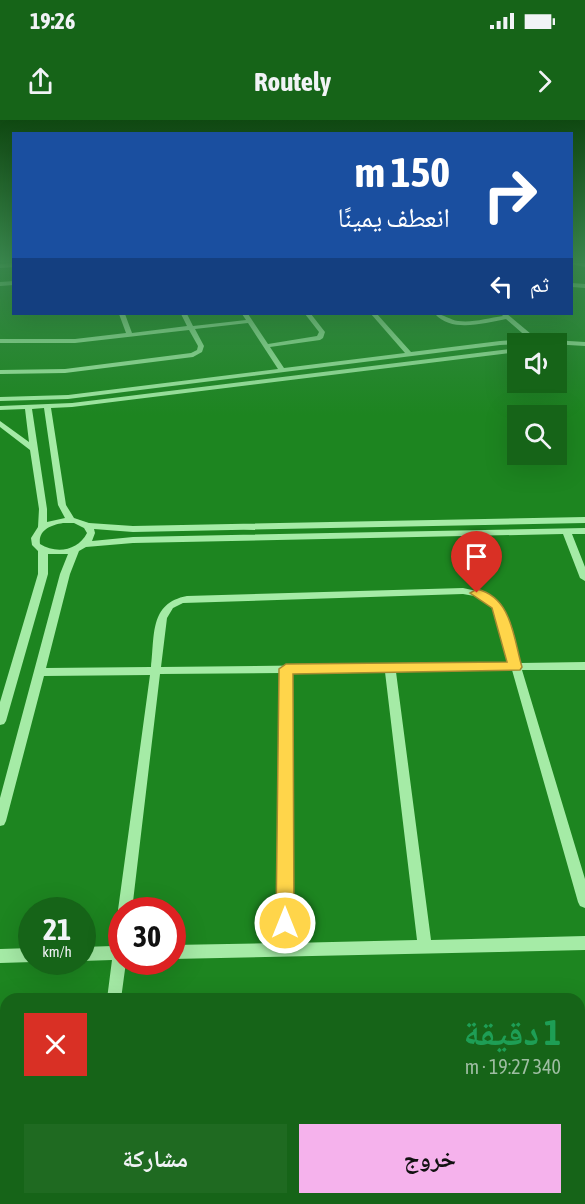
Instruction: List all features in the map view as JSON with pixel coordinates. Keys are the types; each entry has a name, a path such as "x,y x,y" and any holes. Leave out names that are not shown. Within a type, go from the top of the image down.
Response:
{"street":[{"path":"122,315 129,334"},
{"path":"0,372 65,371 193,355 200,351 201,346 185,315"},
{"path":"246,315 283,371"},
{"path":"266,346 320,338 322,332 309,315"},
{"path":"375,315 410,355"},
{"path":"439,315 448,322 458,324 506,316 525,333"},
{"path":"0,341 59,342 250,321"},
{"path":"0,399 68,397 507,343"},
{"path":"567,343 585,344"},
{"path":"567,350 585,351"},
{"path":"0,408 47,407 507,351"},
{"path":"47,407 62,505 71,520"},
{"path":"28,408 43,509 42,528"},
{"path":"0,423 34,449"},
{"path":"585,520 145,529 88,526 71,520 55,522 42,528 36,535 35,542 44,550 62,552 79,547 133,540 585,531"},
{"path":"0,821 64,574 79,547 90,537 88,526"},
{"path":"566,531 585,578"},
{"path":"0,720 43,574 44,550"},
{"path":"127,897 163,613 171,605 184,600 463,591 483,595 498,606 585,902"},
{"path":"39,672 585,666"},
{"path":"390,668 425,947"},
{"path":"283,950 286,669"},
{"path":"186,952 585,944"},
{"path":"0,956 18,955"},
{"path":"115,993 117,975"}],"route":[{"path":"285,923 286,669 515,667 498,606 489,598 477,593"}]}
